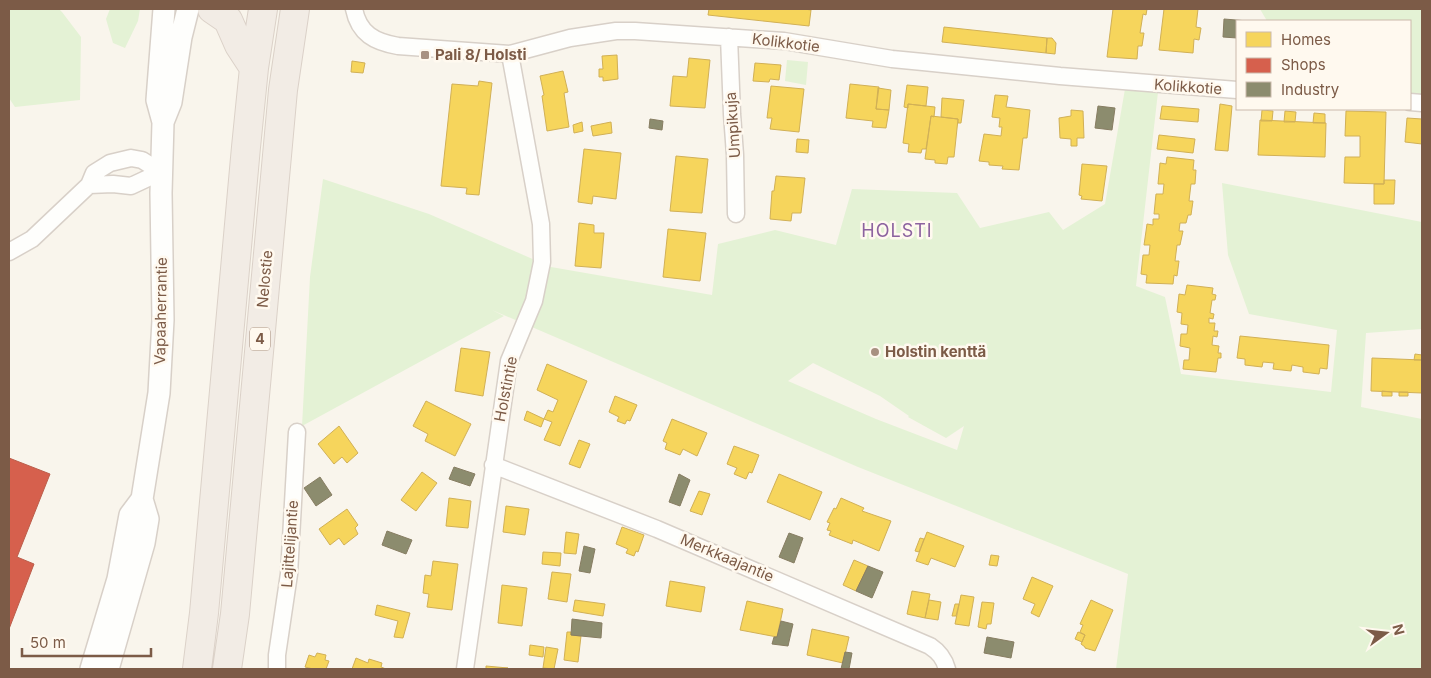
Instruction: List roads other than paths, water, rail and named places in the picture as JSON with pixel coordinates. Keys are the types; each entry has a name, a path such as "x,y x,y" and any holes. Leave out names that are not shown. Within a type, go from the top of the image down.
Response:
{"highway":[{"path":"212,9 228,20 254,68"},
{"name":"Nelostie","path":"197,669 204,613 254,68 263,9"},
{"name":"Nelostie","path":"227,669 234,614 283,90 295,9"}],"street":[{"name":"Vapaaherrantie","path":"103,667 144,543 148,519 142,499 156,418 161,354 162,122 157,100 158,59 164,9"},
{"name":"Vapaaherrantie","path":"162,122 171,102 181,37 188,9"},
{"name":"Kolikkotie","path":"354,9 363,30 383,44 447,50 510,54 561,40 616,31 784,41 892,59 1060,76 1236,90"},
{"name":"Umpikuja","path":"729,37 731,97 736,155 736,214"},
{"name":"Holstintie","path":"465,669 509,361 534,301 542,262 541,224 510,54"},
{"path":"9,252 32,240 88,186 94,173 110,163 131,158 142,160 161,172"},
{"path":"88,186 113,184 131,186 161,172"},
{"name":"Lajittelijantie","path":"277,662 289,574 297,432"},
{"name":"Merkkaajantie","path":"494,465 657,529 930,646 944,660 947,669"}],"place":[{"name":"Pali 8/ Holsti","path":"425,55"},
{"name":"Holstin kenttä","path":"875,352"}],"district":[{"name":"HOLSTI","path":"897,231"}]}
